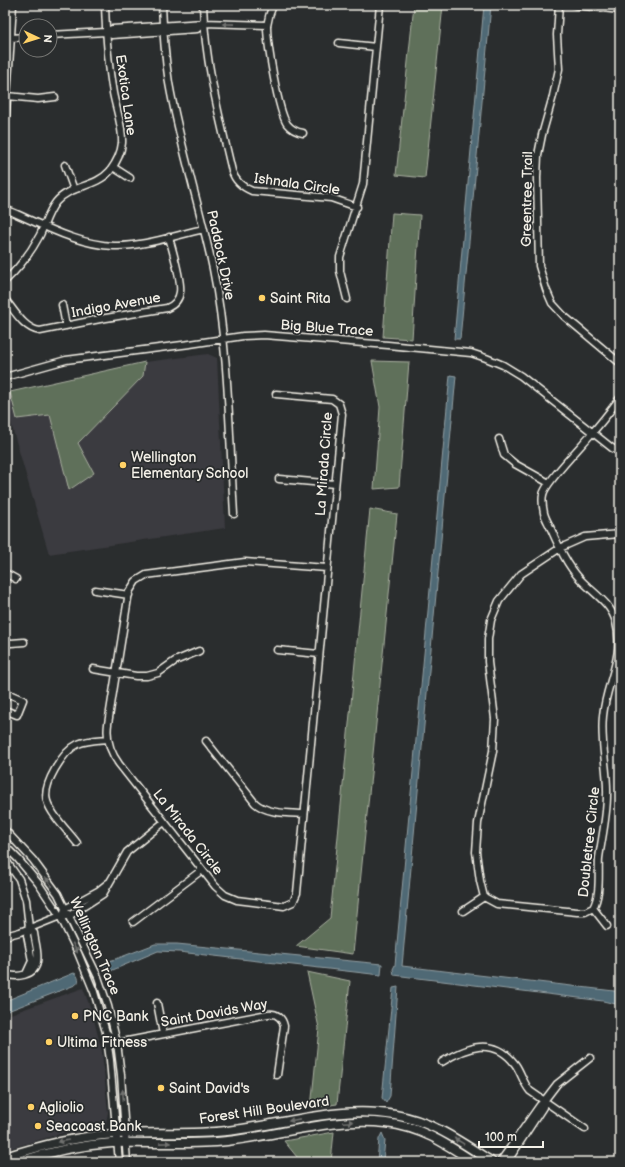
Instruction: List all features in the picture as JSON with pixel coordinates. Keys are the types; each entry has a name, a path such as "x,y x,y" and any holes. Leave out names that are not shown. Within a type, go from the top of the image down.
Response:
{"main road":[{"name":"Forest Hill Boulevard","path":"5,1157 57,1142 116,1134 209,1132 245,1129 328,1114 361,1112 406,1117 430,1125 452,1136 492,1162"},
{"name":"Forest Hill Boulevard","path":"18,1162 47,1153 117,1143 226,1141 330,1124 362,1122 406,1127 427,1134 441,1140 474,1162"},
{"path":"209,1132 226,1141"}],"street":[{"path":"5,129 12,5"},
{"name":"Exotica Lane","path":"5,281 27,256 55,203 64,194 97,182 106,175 113,167 120,151 122,137 111,78 106,32 105,5"},
{"name":"Paddock Drive","path":"162,5 166,62 172,98 204,229 217,292 224,350 234,514"},
{"name":"Ishnala Circle","path":"204,5 204,23 208,63 213,91 232,171 238,182 243,187 252,191 331,198 357,207 364,175 380,5"},
{"path":"273,5 267,25 273,72 284,116 292,128 303,133"},
{"name":"Greentree Trail","path":"559,5 557,35 559,69 538,155 537,178 539,266 552,303 564,316 620,363"},
{"path":"575,5 620,10"},
{"path":"58,35 106,32 112,29 163,29 204,23 267,25"},
{"path":"11,38 18,38"},
{"path":"339,43 376,47"},
{"path":"7,96 38,99 55,97"},
{"path":"65,165 74,190"},
{"path":"113,167 130,178"},
{"path":"347,299 340,270 340,257 357,207"},
{"path":"5,209 78,240 102,245 126,246 204,229"},
{"name":"Indigo Avenue","path":"5,299 25,324 33,330 43,331 164,309 173,305 179,298 180,288 169,237"},
{"path":"62,306 66,326"},
{"name":"Big Blue Trace","path":"5,377 66,360 188,345 243,336 264,335 388,345 471,354 503,365 521,376 612,448 620,452"},
{"path":"188,345 193,347 217,345 224,350"},
{"name":"La Mirada Circle","path":"276,394 332,399 339,404 342,414 328,568 297,893 295,899 290,904 284,906 231,898 220,890 202,870 164,822 115,758 108,739 108,724 128,595 136,581 146,575 227,563 258,562 328,568"},
{"path":"499,439 504,454 515,464 550,483 593,433 620,398"},
{"path":"279,479 335,484"},
{"name":"Doubletree Circle","path":"484,897 497,904 585,912 593,908 598,897 600,858 607,794 602,718 605,701 620,651 620,634 616,620 606,604 579,579 568,564 560,548 544,512 543,493 550,483"},
{"path":"463,911 484,897 476,852 478,823 493,751 494,719 488,662 488,639 491,620 499,601 521,574 560,548 585,537 620,534"},
{"path":"5,573 16,579"},
{"path":"95,590 128,595"},
{"path":"5,641 11,643 24,642"},
{"path":"277,650 319,654"},
{"path":"93,669 140,677 151,676 184,656 199,651"},
{"path":"5,699 7,693 23,700 17,715 5,710"},
{"path":"77,843 49,807 46,794 48,784 70,749 82,743 108,739"},
{"path":"206,740 255,803 260,807 269,810 304,814"},
{"path":"5,936 14,935 60,916 69,916 103,894 127,852 164,822"},
{"name":"Wellington Trace","path":"5,830 33,860 58,894 98,977 108,1006 117,1043 126,1134 127,1162"},
{"name":"Wellington Trace","path":"5,846 38,883 60,916 78,953 94,992 106,1032 119,1162"},
{"path":"5,859 15,871 22,885 26,900 29,928 34,933 37,962 34,968 26,974 17,977 5,974"},
{"path":"133,922 202,870"},
{"path":"60,916 65,910 98,891 110,881"},
{"path":"593,908 607,926"},
{"path":"158,1003 164,1034"},
{"name":"Saint Davids Way","path":"117,1043 274,1014 282,1020 284,1026 277,1075"},
{"path":"106,1032 117,1043"},
{"path":"442,1062 459,1052 472,1047 482,1046 496,1049 510,1059 519,1070 524,1083 530,1091 585,1129"},
{"path":"507,1162 540,1105 544,1102 557,1084 590,1058"},
{"path":"500,1162 522,1135"}],"shaded area":[{"name":"Wellington Elementary School","path":"208,354 217,358 225,528 49,554 5,403 5,393 145,362"},
{"path":"83,988 92,1012 102,1052 108,1112 105,1129 63,1133 5,1150 5,1016"}],"green space":[{"path":"414,5 443,5 425,178 396,175"},
{"path":"392,213 420,215 412,339 383,337"},
{"path":"372,361 409,362 399,487 374,489 380,407"},
{"path":"145,362 143,376 78,443 94,473 69,490 50,415 17,419 10,392"},
{"path":"370,509 397,514 353,954 296,946 330,918"},
{"path":"307,972 350,981 337,1104 311,1108 319,1028"},
{"path":"334,1132 331,1162 301,1162 284,1141"}],"water":[{"path":"484,5 491,5 460,339 454,339"},
{"path":"450,375 456,376 402,966 620,992 620,1005 603,1001 394,975 393,969 395,965"},
{"path":"155,944 177,944 382,964 381,975 179,952 158,951 108,972 105,970 105,962"},
{"path":"74,973 78,977 78,983 75,985 5,1012 5,1001"},
{"path":"398,987 390,1096 386,1103 382,1098 393,988"},
{"path":"382,1133 385,1140 383,1162 377,1162 379,1139"}],"place":[{"name":"Saint Rita","path":"262,298"},
{"name":"Wellington Elementary School","path":"123,465"},
{"name":"PNC Bank","path":"75,1016"},
{"name":"Ultima Fitness","path":"49,1042"},
{"name":"Saint David's","path":"161,1088"},
{"name":"Agliolio","path":"31,1107"},
{"name":"Seacoast Bank","path":"38,1126"}]}
